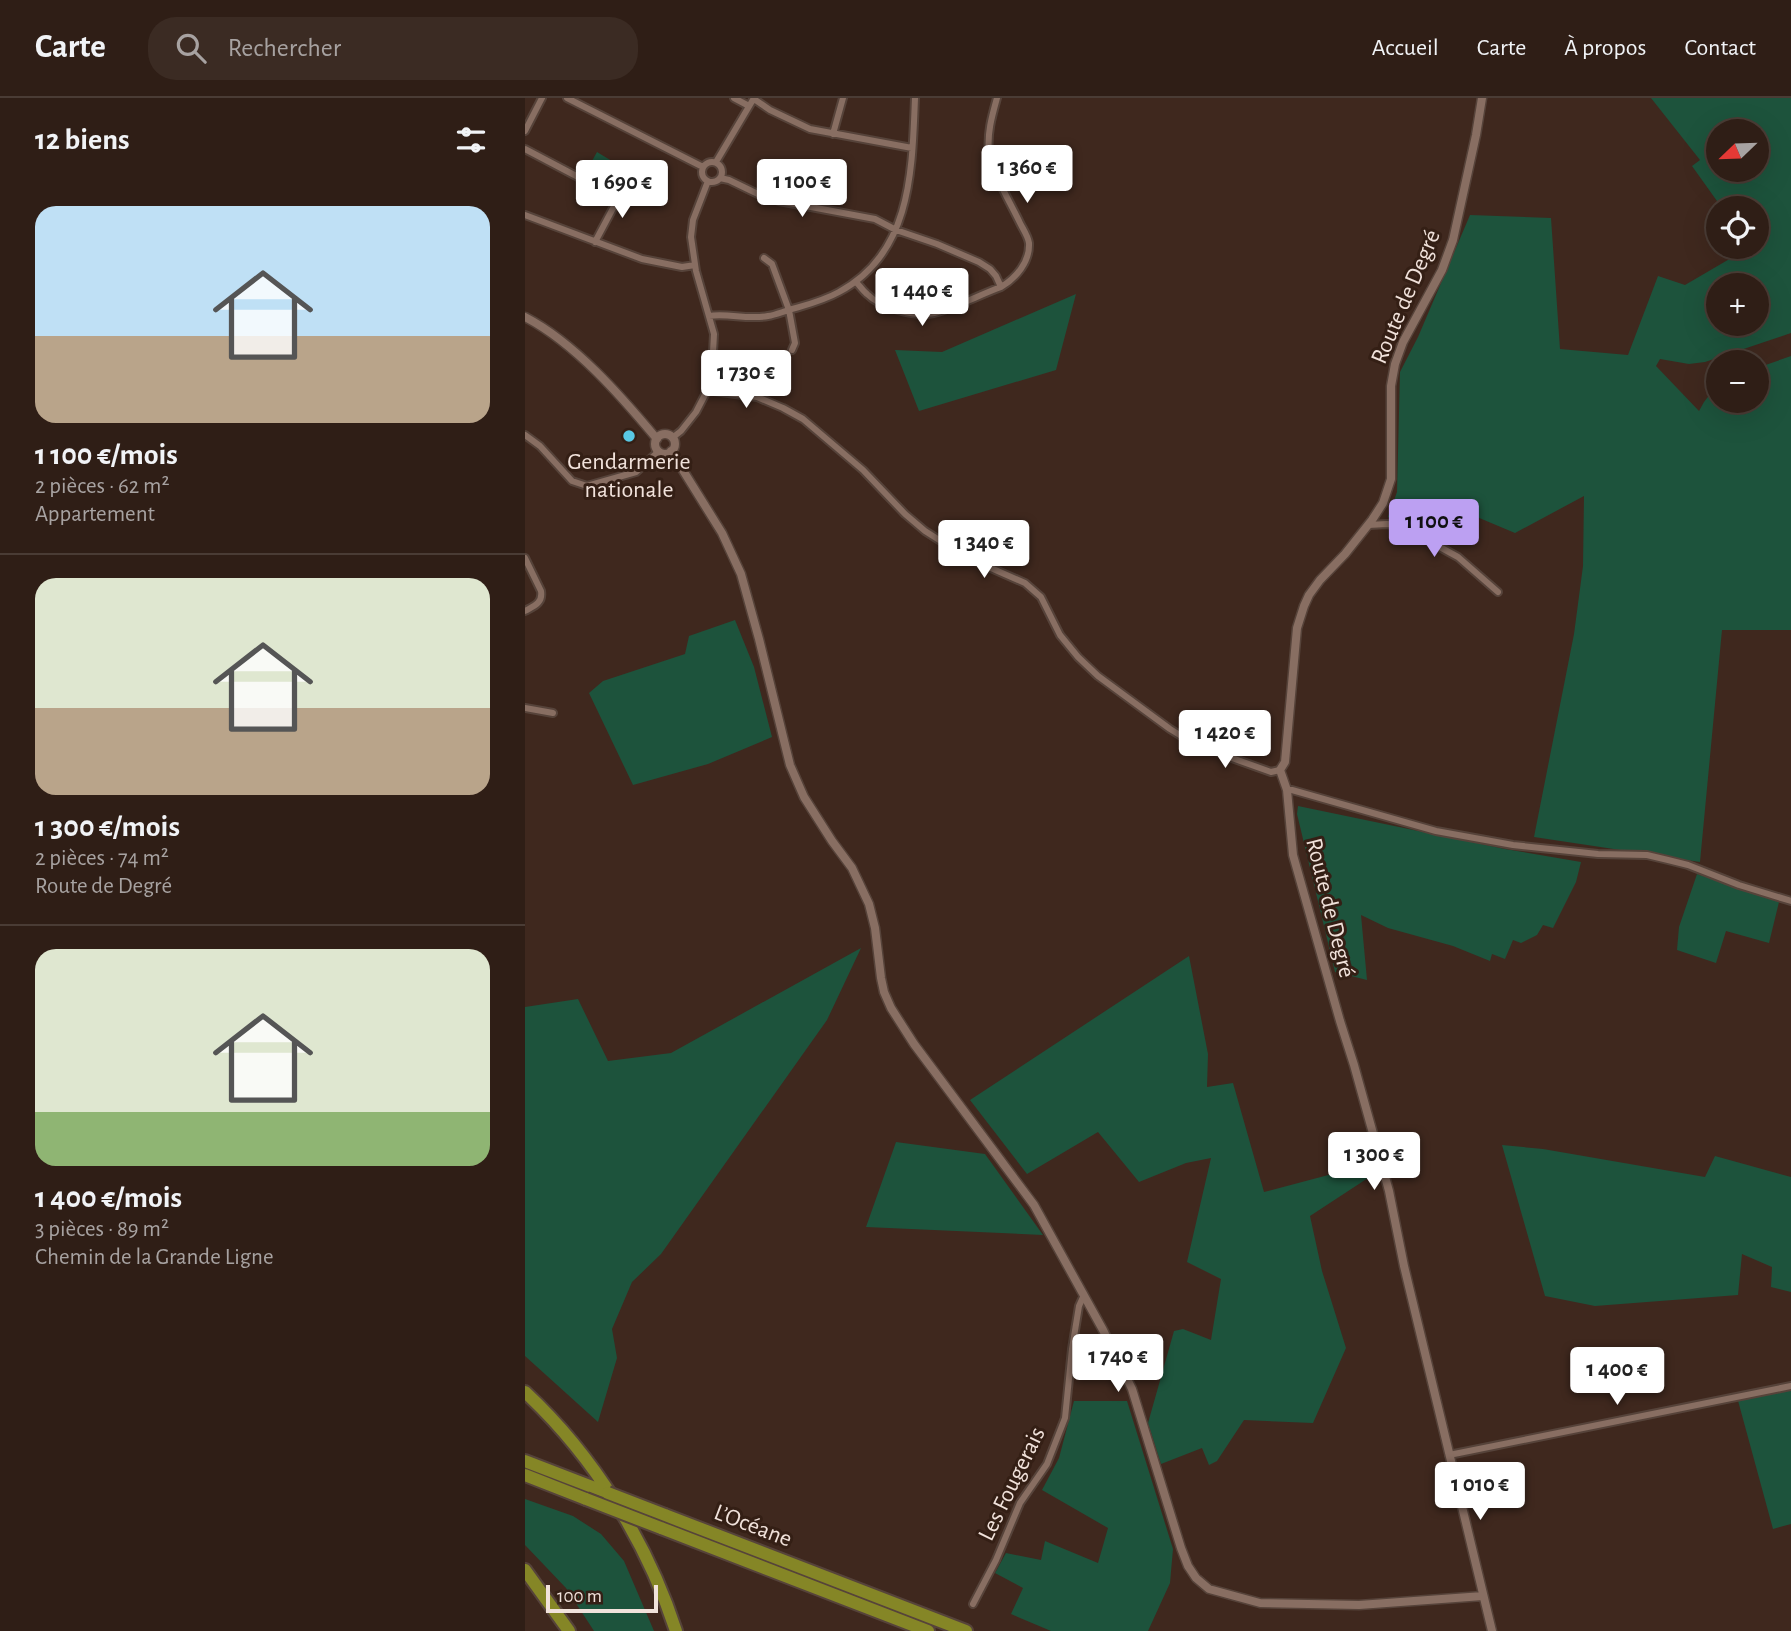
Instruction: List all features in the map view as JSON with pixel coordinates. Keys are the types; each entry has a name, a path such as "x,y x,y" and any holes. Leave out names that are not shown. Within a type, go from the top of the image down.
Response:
{"highway":[{"path":"525,1392 569,1437 603,1482 652,1571 676,1631"},
{"name":"L’Océane","path":"525,1461 588,1493"},
{"name":"L’Océane","path":"525,1475 588,1493 663,1522 928,1631"},
{"name":"L’Océane","path":"663,1522 966,1631"},
{"path":"525,1570 569,1631"},
{"path":"525,1581 542,1603 559,1617"}],"street":[{"path":"525,131 542,98"},
{"path":"567,98 703,167"},
{"path":"734,98 749,106"},
{"path":"716,162 754,98 771,110 810,129 912,149"},
{"path":"833,134 842,98"},
{"path":"709,316 769,316 827,298 856,282 878,260 892,240 906,202 915,98"},
{"path":"856,282 874,300 895,309 920,314 941,310 1001,287 1017,274 1027,258 1029,240 989,153 989,128 997,98"},
{"name":"Route de Degré","path":"1482,98 1453,240 1442,270 1403,342 1395,364 1391,386 1391,479 1383,503 1345,554 1320,580 1304,606 1297,628 1285,762 1280,770 1287,790 1293,855 1389,1191 1404,1266 1492,1631"},
{"path":"525,149 580,178"},
{"path":"710,162 716,162 723,172 715,182 708,181 702,175 703,167 710,162"},
{"path":"720,178 779,201 875,219 978,262 990,269 1001,287"},
{"path":"672,438 696,412 708,389 712,371 714,341 699,286 691,237 693,220 708,181"},
{"path":"595,242 619,197 618,190"},
{"path":"525,215 642,259 682,267 695,265"},
{"path":"764,258 772,264 789,310 795,343 792,350"},
{"path":"525,317 555,337 587,364 657,439"},
{"path":"708,389 757,397 803,419 863,470 925,531 966,557 1025,583 1041,597 1060,635 1077,657 1107,683 1176,734 1271,772 1280,770"},
{"path":"525,435 540,446 572,481 587,486 636,472 659,452"},
{"path":"664,435 672,438 675,445 671,452 659,452 657,439 664,435"},
{"path":"671,452 727,542 741,574 790,765 804,797 852,868 869,904 881,978 891,1008 914,1044 1034,1205 1115,1352 1132,1389 1188,1566 1196,1578 1209,1589 1260,1603 1359,1605 1483,1596"},
{"path":"1368,525 1387,524 1408,529 1458,557 1498,592"},
{"path":"525,558 542,597 525,611"},
{"path":"525,708 553,713"},
{"path":"1287,790 1436,831 1487,841 1598,854 1647,855 1688,865 1791,901"},
{"name":"Les Fougerais","path":"973,1604 996,1560 1020,1503 1047,1464 1065,1418 1075,1327 1084,1295"},
{"path":"1450,1455 1791,1386"}],"green space":[{"path":"1651,98 1791,98 1791,333 1741,350 1706,350 1705,362 1689,364 1660,359 1656,366 1699,411 1706,399 1706,413 1769,413 1769,364 1791,356 1791,630 1722,630 1700,862 1534,837 1574,634 1583,566 1584,496 1515,533 1465,512 1447,545 1413,525 1388,517 1397,492 1400,372 1418,337 1470,215 1551,218 1560,349 1628,355 1658,276 1685,285 1729,259 1769,259 1769,196 1713,196 1692,166 1700,160"},
{"path":"597,152 635,175 624,190 587,170"},
{"path":"1076,294 1056,370 919,411 895,350 942,352"},
{"path":"735,620 754,667 772,737 708,764 633,785 589,693 603,681 685,654 689,636"},
{"path":"1298,806 1581,862 1576,882 1553,928 1543,925 1537,935 1521,943 1513,940 1505,959 1492,954 1490,961 1453,946 1388,928 1361,915 1367,980 1335,972 1297,814"},
{"path":"1697,874 1779,902 1769,943 1726,931 1716,963 1677,950 1679,927"},
{"path":"861,948 827,1020 661,1254 632,1282 612,1329 617,1358 598,1422 525,1356 525,1007 578,999 608,1061 671,1053"},
{"path":"1189,956 1208,1054 1207,1087 1233,1083 1264,1192 1366,1165 1368,1178 1310,1216 1322,1271 1346,1348 1313,1423 1244,1420 1217,1461 1209,1465 1202,1448 1161,1464 1148,1423 1174,1331 1183,1329 1211,1340 1221,1279 1187,1262 1211,1158 1186,1163 1139,1182 1098,1132 1027,1174 970,1100"},
{"path":"896,1142 985,1154 1043,1235 866,1227"},
{"path":"1502,1145 1543,1149 1705,1177 1715,1156 1791,1177 1791,1292 1771,1287 1772,1267 1742,1254 1738,1295 1595,1306 1545,1296"},
{"path":"1791,1388 1791,1524 1773,1529 1737,1397"},
{"path":"1074,1401 1127,1401 1173,1549 1170,1583 1148,1631 1051,1631 1011,1614 1023,1588 995,1573 1006,1553 1041,1560 1045,1541 1098,1563 1108,1528 1042,1490 1059,1458"},
{"path":"525,1499 573,1516 601,1534 624,1561 654,1631 594,1631 566,1588 525,1545"}],"place":[{"name":"Gendarmerie nationale","path":"629,436"}]}
